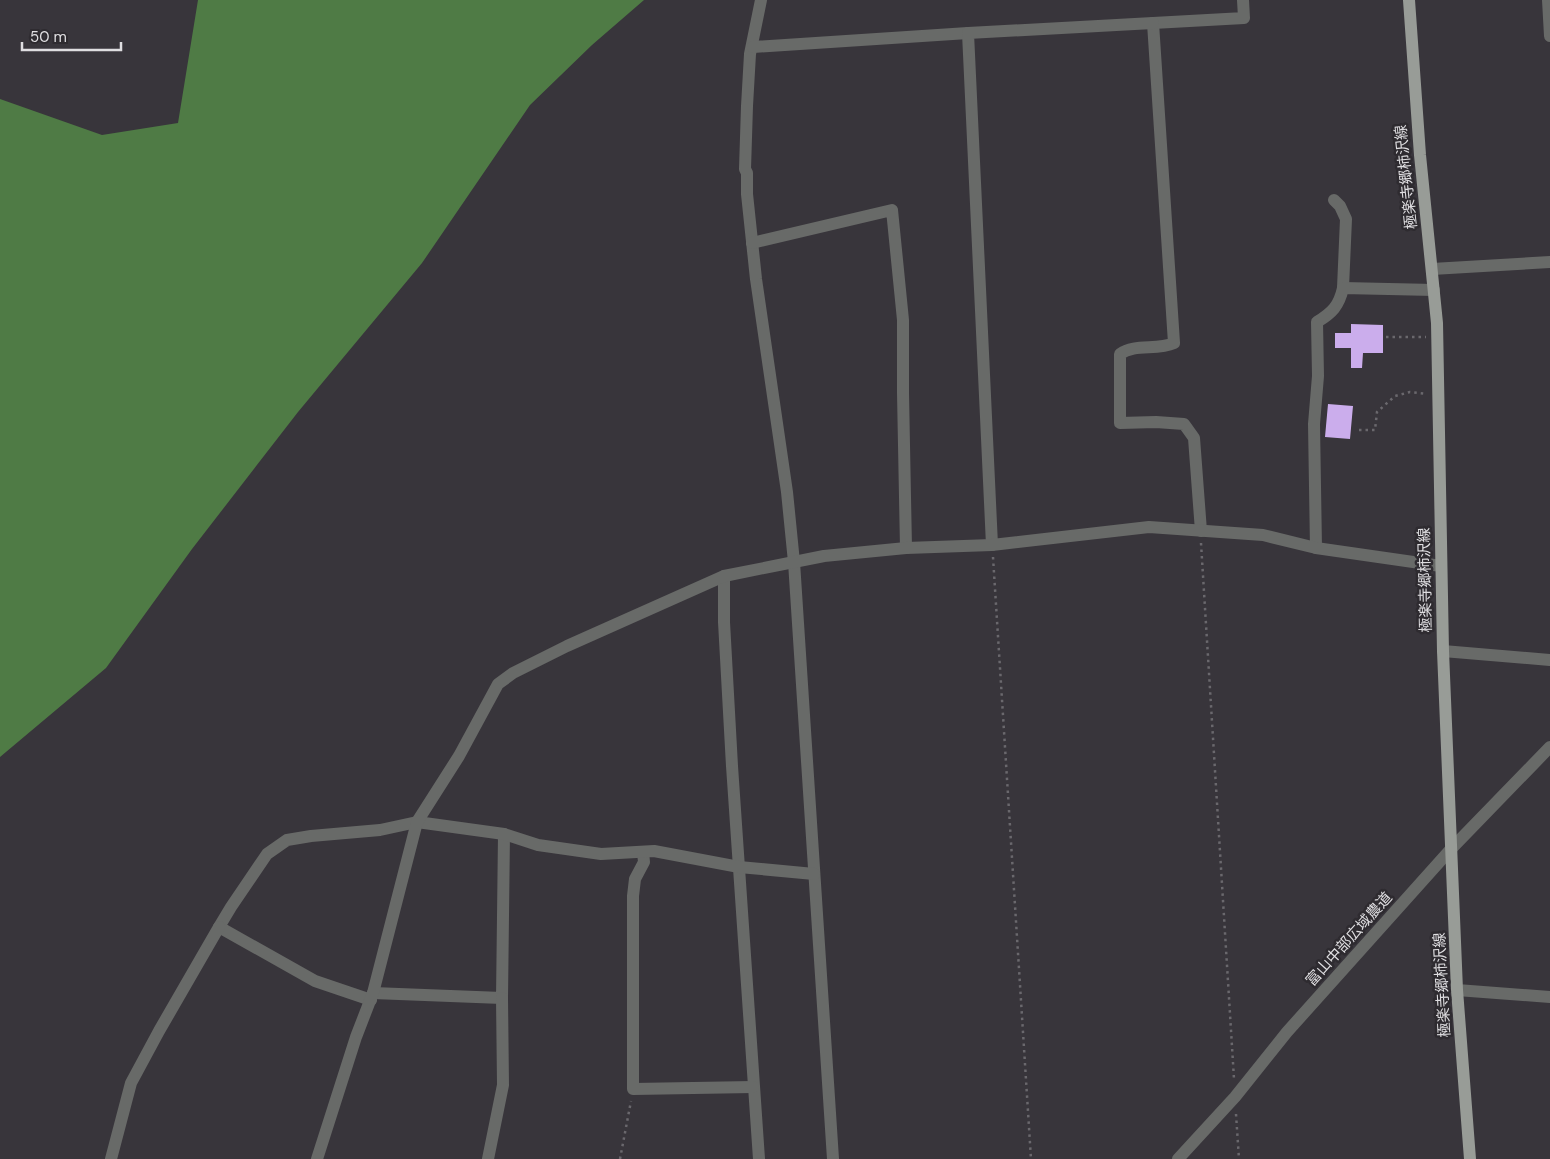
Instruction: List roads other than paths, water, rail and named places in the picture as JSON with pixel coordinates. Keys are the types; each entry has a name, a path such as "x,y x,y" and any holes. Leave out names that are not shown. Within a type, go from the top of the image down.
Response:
{"main road":[{"name":"極楽寺郷柿沢線","path":"1409,0 1420,155 1438,337 1440,566 1443,652 1457,990 1470,1159"}],"street":[{"path":"761,0 753,47 750,54 745,169 747,173 752,243 787,492 794,562 833,1159"},
{"path":"753,47 1244,18 1243,0"},
{"path":"1548,0 1550,36"},
{"path":"1153,23 1174,343 1166,347 1126,350 1120,354 1120,422 1184,424 1194,438 1201,532"},
{"path":"968,33 992,545"},
{"path":"1316,548 1314,424 1318,376 1316,322 1332,313 1341,297 1343,288 1346,220 1340,206 1334,200"},
{"path":"752,243 892,210 904,320 903,393 906,548"},
{"path":"1432,269 1550,262"},
{"path":"1343,288 1434,290"},
{"path":"317,1159 356,1037 372,997 418,822 459,756 498,684 513,673 566,646 724,576 824,556 906,548 992,545 1149,528 1263,535 1316,548 1440,566"},
{"path":"724,576 724,622 759,1159"},
{"path":"1443,652 1550,660"},
{"name":"富山中部広域農道","path":"1178,1159 1451,849 1550,748"},
{"path":"112,1159 131,1083 159,1031 219,927 262,860 267,854 288,840 380,830 418,822 504,834 538,845 601,854 654,852 739,867 814,874"},
{"path":"488,1159 503,1085 504,834"},
{"path":"643,852 644,862 636,879 633,896 633,1089 753,1087"},
{"path":"219,927 315,981 372,997 502,998"},
{"path":"1457,990 1550,997"}]}
